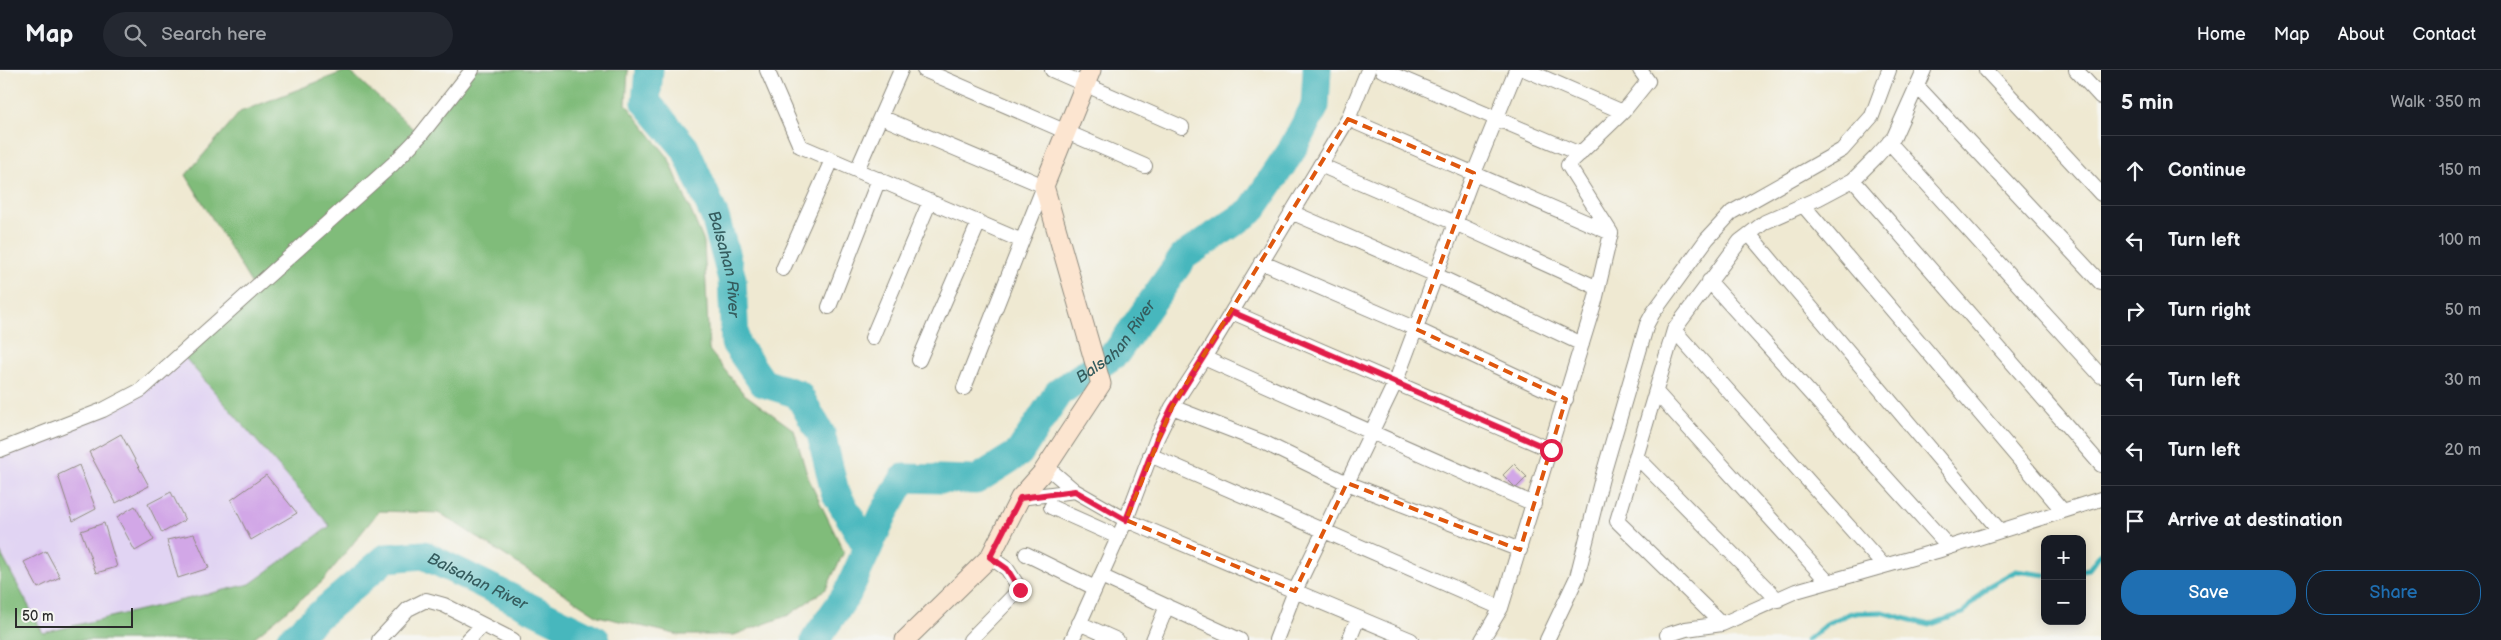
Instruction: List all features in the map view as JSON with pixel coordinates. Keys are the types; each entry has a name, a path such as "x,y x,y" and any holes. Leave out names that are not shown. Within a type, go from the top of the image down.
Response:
{"street":[{"path":"0,450 103,410 141,390 393,164 420,136 472,70"},
{"path":"767,70 800,146 1022,241"},
{"path":"857,170 901,70"},
{"path":"924,70 1066,130 1145,166"},
{"path":"1052,70 1088,77 1182,127"},
{"path":"1072,640 1126,520 1150,455 1172,407 1204,358 1348,119 1368,70"},
{"path":"1382,70 1580,154"},
{"path":"1276,640 1295,591 1396,381 1455,223 1516,70"},
{"path":"1526,70 1623,112"},
{"path":"1482,640 1501,608 1520,550 1582,344 1611,233 1568,166 1623,112 1648,81 1640,70"},
{"path":"1547,640 1578,577 1602,478 1647,324 1653,313 1706,239 1732,212 1842,150 1872,116 1888,70"},
{"path":"1722,624 1617,521 1674,330 1740,241 1765,222 1804,205 1852,180 1894,137 1924,70"},
{"path":"1986,70 2101,194"},
{"path":"2076,70 2101,97"},
{"path":"964,388 1088,77"},
{"path":"1917,86 2101,283"},
{"path":"881,117 1044,186"},
{"path":"1348,119 1611,233"},
{"path":"1889,142 2101,376"},
{"path":"783,269 832,160"},
{"path":"1320,165 1455,223 1598,288"},
{"path":"829,307 879,179"},
{"path":"1852,180 2101,465"},
{"path":"905,640 990,557 1020,498 1047,466 1101,384 1044,186"},
{"path":"872,338 930,201"},
{"path":"1804,205 2063,511"},
{"path":"1291,212 1436,275 1582,344"},
{"path":"919,360 979,222"},
{"path":"1749,234 2000,531"},
{"path":"1261,262 1416,329 1566,399"},
{"path":"1709,281 1949,547"},
{"path":"1232,312 1396,381 1551,450"},
{"path":"1674,330 1884,566"},
{"path":"1204,358 1534,504"},
{"path":"1656,392 1828,582"},
{"path":"1172,407 1265,443 1347,483 1520,550"},
{"path":"1150,455 1501,608"},
{"path":"1636,456 1778,600"},
{"path":"1047,466 1075,491 1126,520 1408,639"},
{"path":"1020,498 1075,491"},
{"path":"1667,635 1686,629 1722,624 1796,591 1949,547 2101,499"},
{"path":"1051,506 1118,538"},
{"path":"1026,554 1167,606 1216,635 1240,640"},
{"path":"970,640 1020,590 1007,569 990,557"},
{"path":"379,640 408,609 426,600 444,605 513,640"},
{"path":"1153,640 1167,606"},
{"path":"1349,640 1358,618"},
{"path":"1079,623 1117,640"},
{"path":"468,640 483,625"}],"highlighted area":[{"path":"1348,119 1474,173 1416,329 1566,399 1520,550 1347,483 1295,591 1126,520 1172,407"}],"shaded area":[{"path":"181,353 330,526 250,584 43,633 0,552 0,450 118,403"}],"green space":[{"path":"348,70 420,135 472,70 628,70 626,104 668,157 704,242 709,350 743,393 794,430 808,478 844,552 826,589 789,615 734,635 679,635 598,616 440,513 379,511 322,582 251,640 0,640 0,552 43,633 250,584 330,526 181,353 254,288 186,175 240,112"}],"building":[{"path":"121,434 149,486 116,503 89,452"},
{"path":"1514,464 1527,477 1516,488 1503,475"},
{"path":"79,465 96,509 73,521 58,475"},
{"path":"266,475 297,513 251,540 231,500"},
{"path":"171,492 185,520 162,533 148,504"},
{"path":"135,506 154,540 135,551 117,517"},
{"path":"104,523 117,567 96,573 81,531"},
{"path":"194,534 209,568 178,578 167,540"},
{"path":"46,551 60,577 38,588 24,562"}],"waterway":[{"name":"Balsahan River","path":"649,70 646,102 685,148 715,217 732,279 735,343 763,383 798,394 821,434 835,492 868,548"},
{"name":"Balsahan River","path":"815,640 847,594 884,513 904,478 976,480 1019,453 1058,393 1116,353 1184,256 1251,211 1290,153 1315,106 1317,70"},
{"path":"2086,569 2089,569 2101,553"},
{"name":"Balsahan River","path":"290,640 386,558 424,555 596,640"},
{"path":"1807,640 1828,623 1851,613 1882,612 1929,625 1963,613 1987,587 2016,571 2041,574"}],"route":[{"path":"1020,590 1007,569 990,557 1020,498 1075,491 1126,520 1157,438 1172,407 1232,312 1396,381 1551,450"}]}
